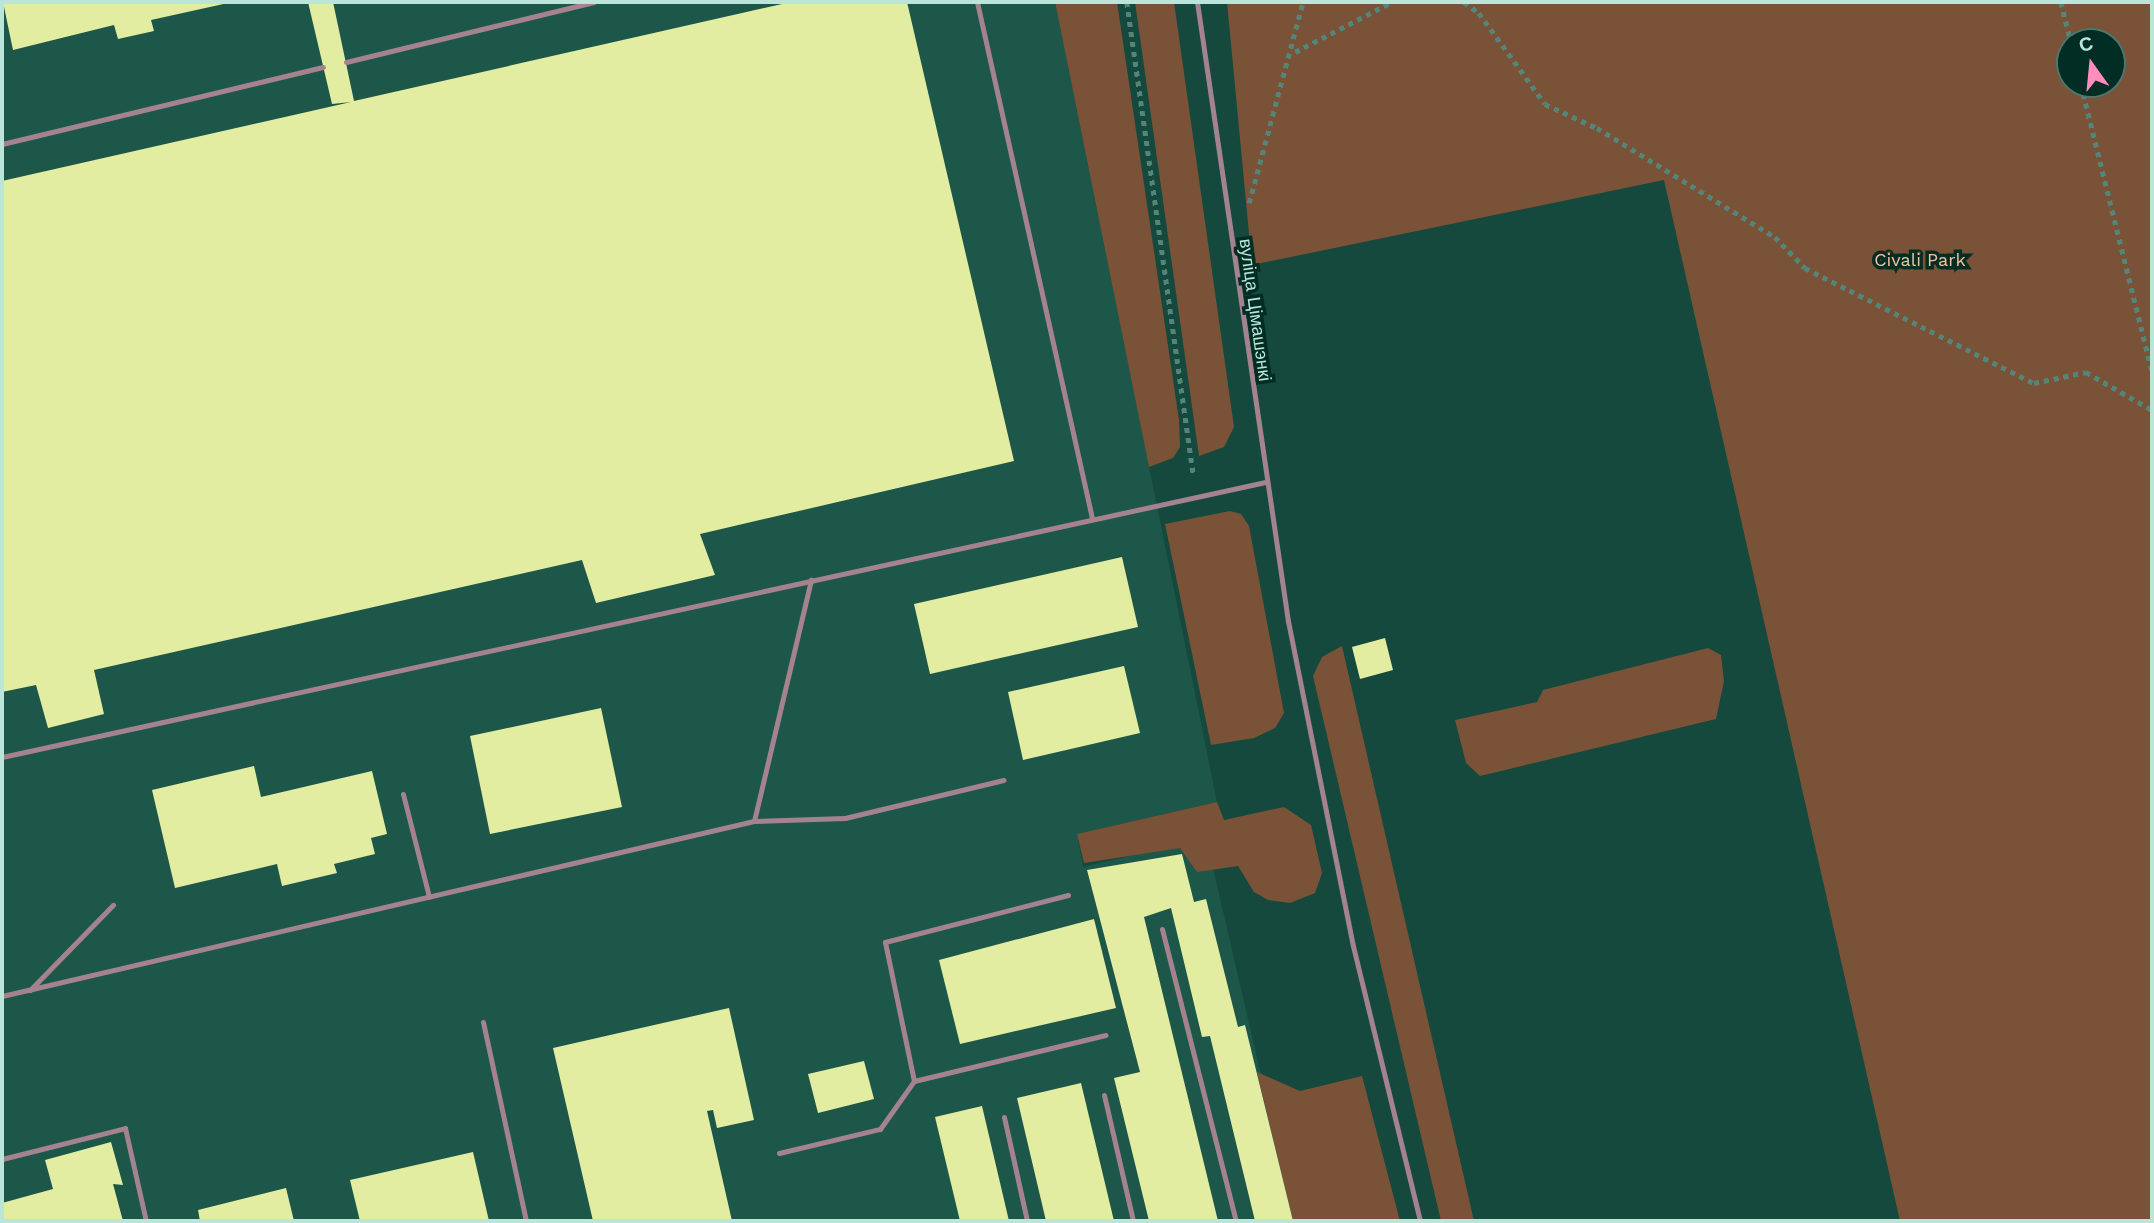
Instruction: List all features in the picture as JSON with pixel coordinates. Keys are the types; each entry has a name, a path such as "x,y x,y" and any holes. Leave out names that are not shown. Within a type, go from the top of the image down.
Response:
{"lane":[{"path":"346,62 594,2"},
{"path":"977,2 1093,518"},
{"name":"вуліца Цімашэнкі","path":"1197,2 1265,482 1288,621 1353,946 1420,1221"},
{"path":"2,144 323,67"},
{"path":"2,757 1196,494 1265,482"},
{"path":"754,821 811,580"},
{"path":"2,996 754,821 845,818 1003,780"},
{"path":"403,794 429,897"},
{"path":"914,1081 885,942 1068,895"},
{"path":"30,990 114,905"},
{"path":"1163,929 1237,1221"},
{"path":"484,1022 526,1221"},
{"path":"779,1153 880,1129 914,1081 1106,1035"},
{"path":"1104,1096 1133,1221"},
{"path":"1004,1117 1027,1221"},
{"path":"2,1159 125,1129 146,1221"}],"path":[{"path":"1127,2 1196,494"},
{"path":"1248,206 1294,52 1303,2"},
{"path":"1294,52 1392,2"},
{"path":"1464,2 1479,13 1545,104 1597,128 1775,237 1805,268 2034,383 2086,372 2152,410"},
{"path":"2061,2 2068,28"},
{"path":"2084,98 2152,370"}],"shaded area":[{"path":"2,2 1055,2 1217,802 1077,834 1083,867 1206,838 1295,1221 2,1221"}],"green space":[{"path":"1055,2 1117,2 1179,420 1180,447 1173,458 1149,467"},
{"path":"1135,2 1174,2 1234,427 1224,447 1199,456"},
{"name":"Civali Park","path":"1227,2 2152,2 2152,1221 1900,1221 1664,180 1252,265"},
{"path":"1230,511 1241,514 1249,526 1284,713 1275,728 1254,738 1211,745 1165,524"},
{"path":"1342,646 1474,1221 1441,1221 1313,676 1322,657"},
{"path":"1708,648 1721,655 1724,681 1716,719 1480,776 1466,763 1455,720 1537,702 1543,690"},
{"path":"1217,802 1224,820 1284,807 1311,825 1322,873 1315,893 1290,903 1268,900 1254,892 1238,866 1197,872 1180,848 1084,863 1077,834"},
{"path":"1257,1072 1300,1091 1362,1076 1400,1221 1293,1221"}],"building":[{"path":"3,2 228,3 151,20 154,31 118,39 114,25 13,50"},
{"path":"308,2 333,2 354,101 791,2 907,2 1014,461 700,534 715,575 596,603 582,560 94,670 104,714 48,728 36,685 2,692 2,181 351,102 332,104"},
{"path":"1122,557 1138,627 930,674 914,604"},
{"path":"1385,638 1393,670 1360,679 1352,647"},
{"path":"1124,666 1140,733 1023,760 1008,692"},
{"path":"601,708 622,807 490,834 470,736"},
{"path":"254,766 261,797 372,771 387,834 371,838 375,854 334,864 337,873 282,886 277,864 175,888 152,790"},
{"path":"1182,854 1194,902 1206,899 1238,1027 1245,1025 1293,1221 1255,1221 1210,1036 1202,1037 1171,908 1144,917 1218,1221 1149,1221 1114,1078 1140,1072 1087,870"},
{"path":"1094,919 1116,1008 960,1044 939,960"},
{"path":"729,1008 754,1120 717,1128 713,1110 707,1111 732,1221 593,1221 553,1048"},
{"path":"864,1061 874,1099 818,1113 808,1074"},
{"path":"1081,1083 1114,1221 1046,1221 1017,1098"},
{"path":"982,1106 1009,1221 960,1221 935,1117"},
{"path":"111,1142 123,1185 113,1184 123,1221 2,1221 2,1203 53,1189 45,1160"},
{"path":"473,1152 489,1221 360,1221 350,1180"},
{"path":"286,1188 294,1221 200,1221 198,1210"}]}
